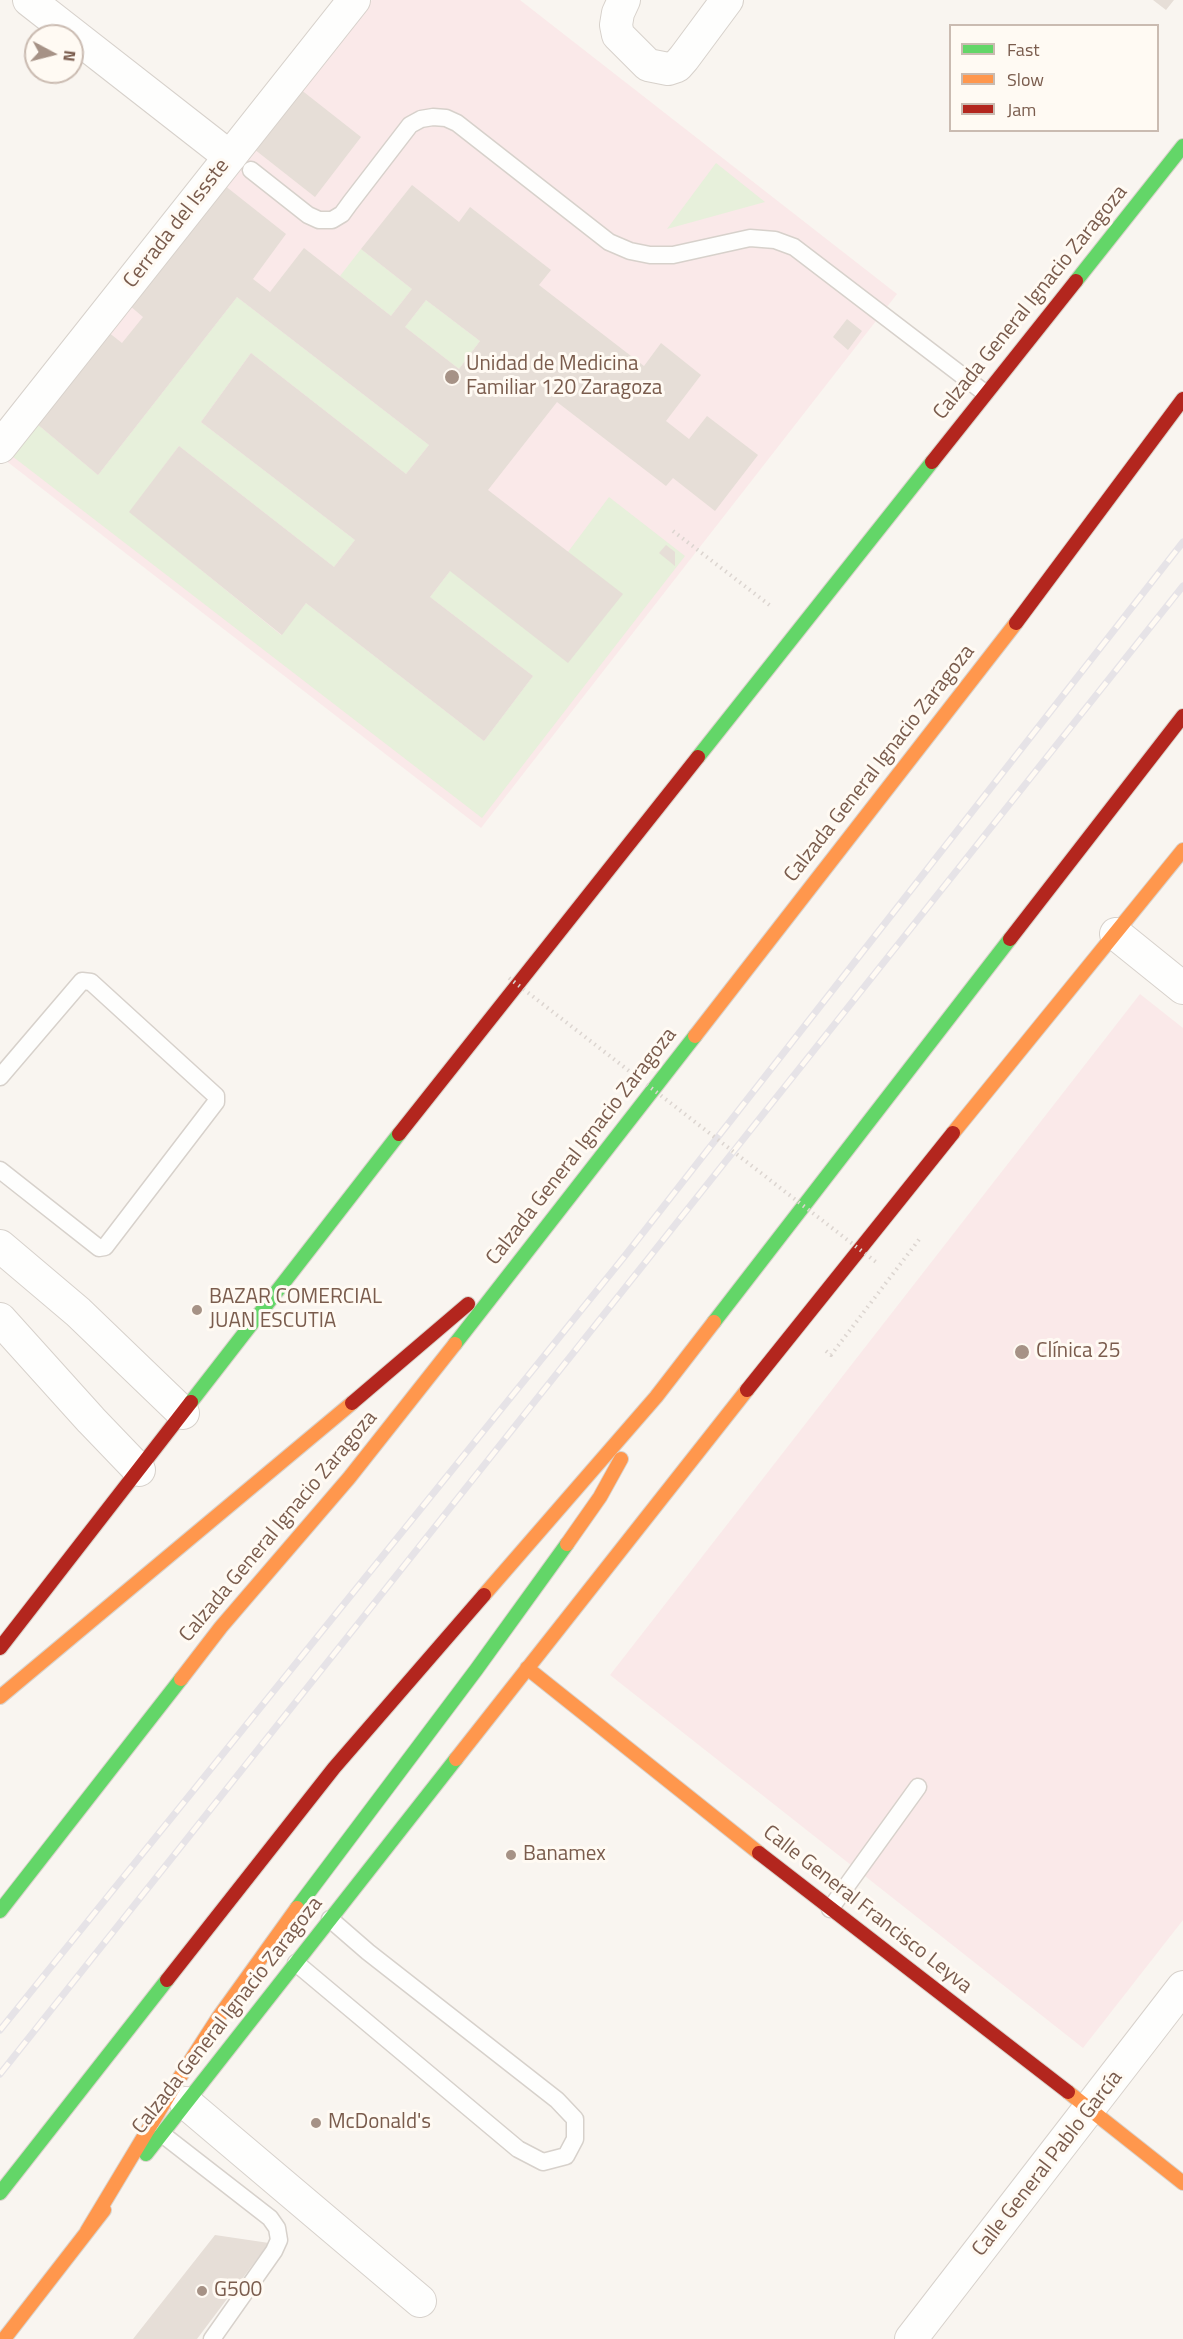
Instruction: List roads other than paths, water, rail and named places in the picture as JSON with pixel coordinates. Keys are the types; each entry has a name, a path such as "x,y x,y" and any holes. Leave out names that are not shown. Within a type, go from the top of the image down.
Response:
{"main road":[{"name":"Calzada General Ignacio Zaragoza","path":"0,1648 465,1050 1183,146"},
{"name":"Calzada General Ignacio Zaragoza","path":"0,1911 221,1627 349,1478 522,1259 1020,618 1183,399"},
{"path":"0,2193 334,1768 656,1398 1183,716"},
{"name":"Calzada General Ignacio Zaragoza","path":"4,2339 527,1668 917,1177 1183,850"},
{"path":"0,1697 522,1259"},
{"path":"87,2231 172,2088 218,2018 266,1949 476,1670 600,1497 656,1398"},
{"name":"Calle General Francisco Leyva","path":"527,1668 830,1909 1183,2183"}],"street":[{"path":"29,0 241,164"},
{"name":"Cerrada del Issste","path":"0,447 241,164 354,0"},
{"path":"624,0 618,13 616,25 618,35 648,65 668,69 677,66 684,58 728,0"},
{"path":"1116,934 1183,988"},
{"path":"0,1246 78,1312 183,1413"},
{"path":"0,1320 90,1420 139,1470"},
{"name":"Calle General Pablo García","path":"911,2339 1183,1987"},
{"path":"186,2103 420,2301"}],"lane":[{"path":"241,164 308,215 319,220 333,220 342,214 410,125 421,119 446,118 458,123 609,242 630,251 650,255 673,255 750,238 775,240 794,246 985,393"},
{"path":"0,1077 82,981 91,982 216,1096 216,1102 105,1247 99,1248 0,1170"},
{"path":"830,1909 918,1787"},
{"path":"296,1963 518,2149 543,2162 566,2156 575,2139 575,2119 557,2100 368,1952 330,1919"},
{"path":"162,2134 270,2218 277,2228 279,2240 274,2251 212,2339"}],"railway":[{"path":"0,2030 624,1257 1183,542"},
{"path":"0,2074 1183,586"}],"place":[{"name":"Unidad de Medicina Familiar 120 Zaragoza","path":"452,377"},
{"name":"BAZAR COMERCIAL JUAN ESCUTIA","path":"197,1310"},
{"name":"Clínica 25","path":"1022,1352"},
{"name":"Banamex","path":"511,1855"},
{"name":"McDonald's","path":"316,2123"},
{"name":"G500","path":"202,2291"}]}
